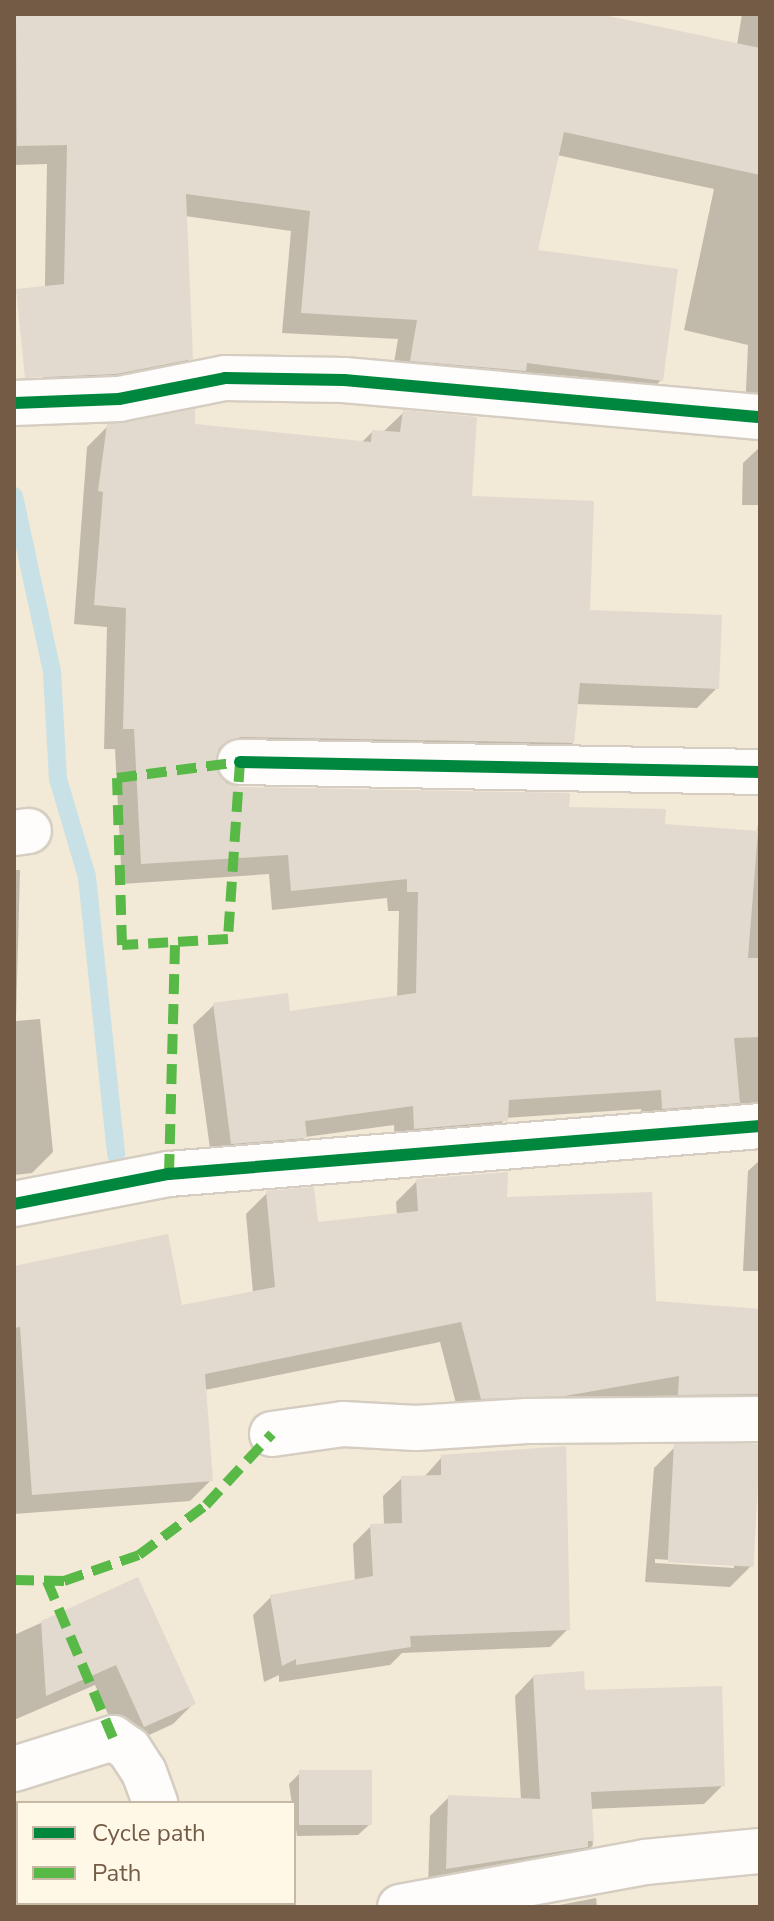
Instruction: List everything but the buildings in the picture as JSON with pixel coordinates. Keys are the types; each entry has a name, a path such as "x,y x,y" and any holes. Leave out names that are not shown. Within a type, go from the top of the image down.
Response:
{"street":[{"path":"14,403 119,399 225,378 344,380 760,417"},
{"path":"240,762 760,772"},
{"path":"14,1204 169,1174 760,1126"},
{"path":"272,1434 343,1424 416,1428 527,1421 760,1419"},
{"path":"14,1769 113,1738 129,1749 144,1772 154,1801"},
{"path":"400,1907 645,1862 760,1851"}],"shaded area":[{"path":"14,14 760,14 760,1907 14,1907"}],"waterway":[{"path":"14,496 52,672 58,779 87,877 116,1154"}],"marked path":[{"path":"240,762 228,939 122,945 117,778 240,762"},
{"path":"169,1174 175,945"},
{"path":"14,1580 64,1581 139,1555 206,1505 272,1434"},
{"path":"47,1581 113,1738"}],"cycle path":[{"path":"14,403 119,399 225,378 344,380 760,417"},
{"path":"240,762 760,772"},
{"path":"14,1204 169,1174 760,1126"}]}
